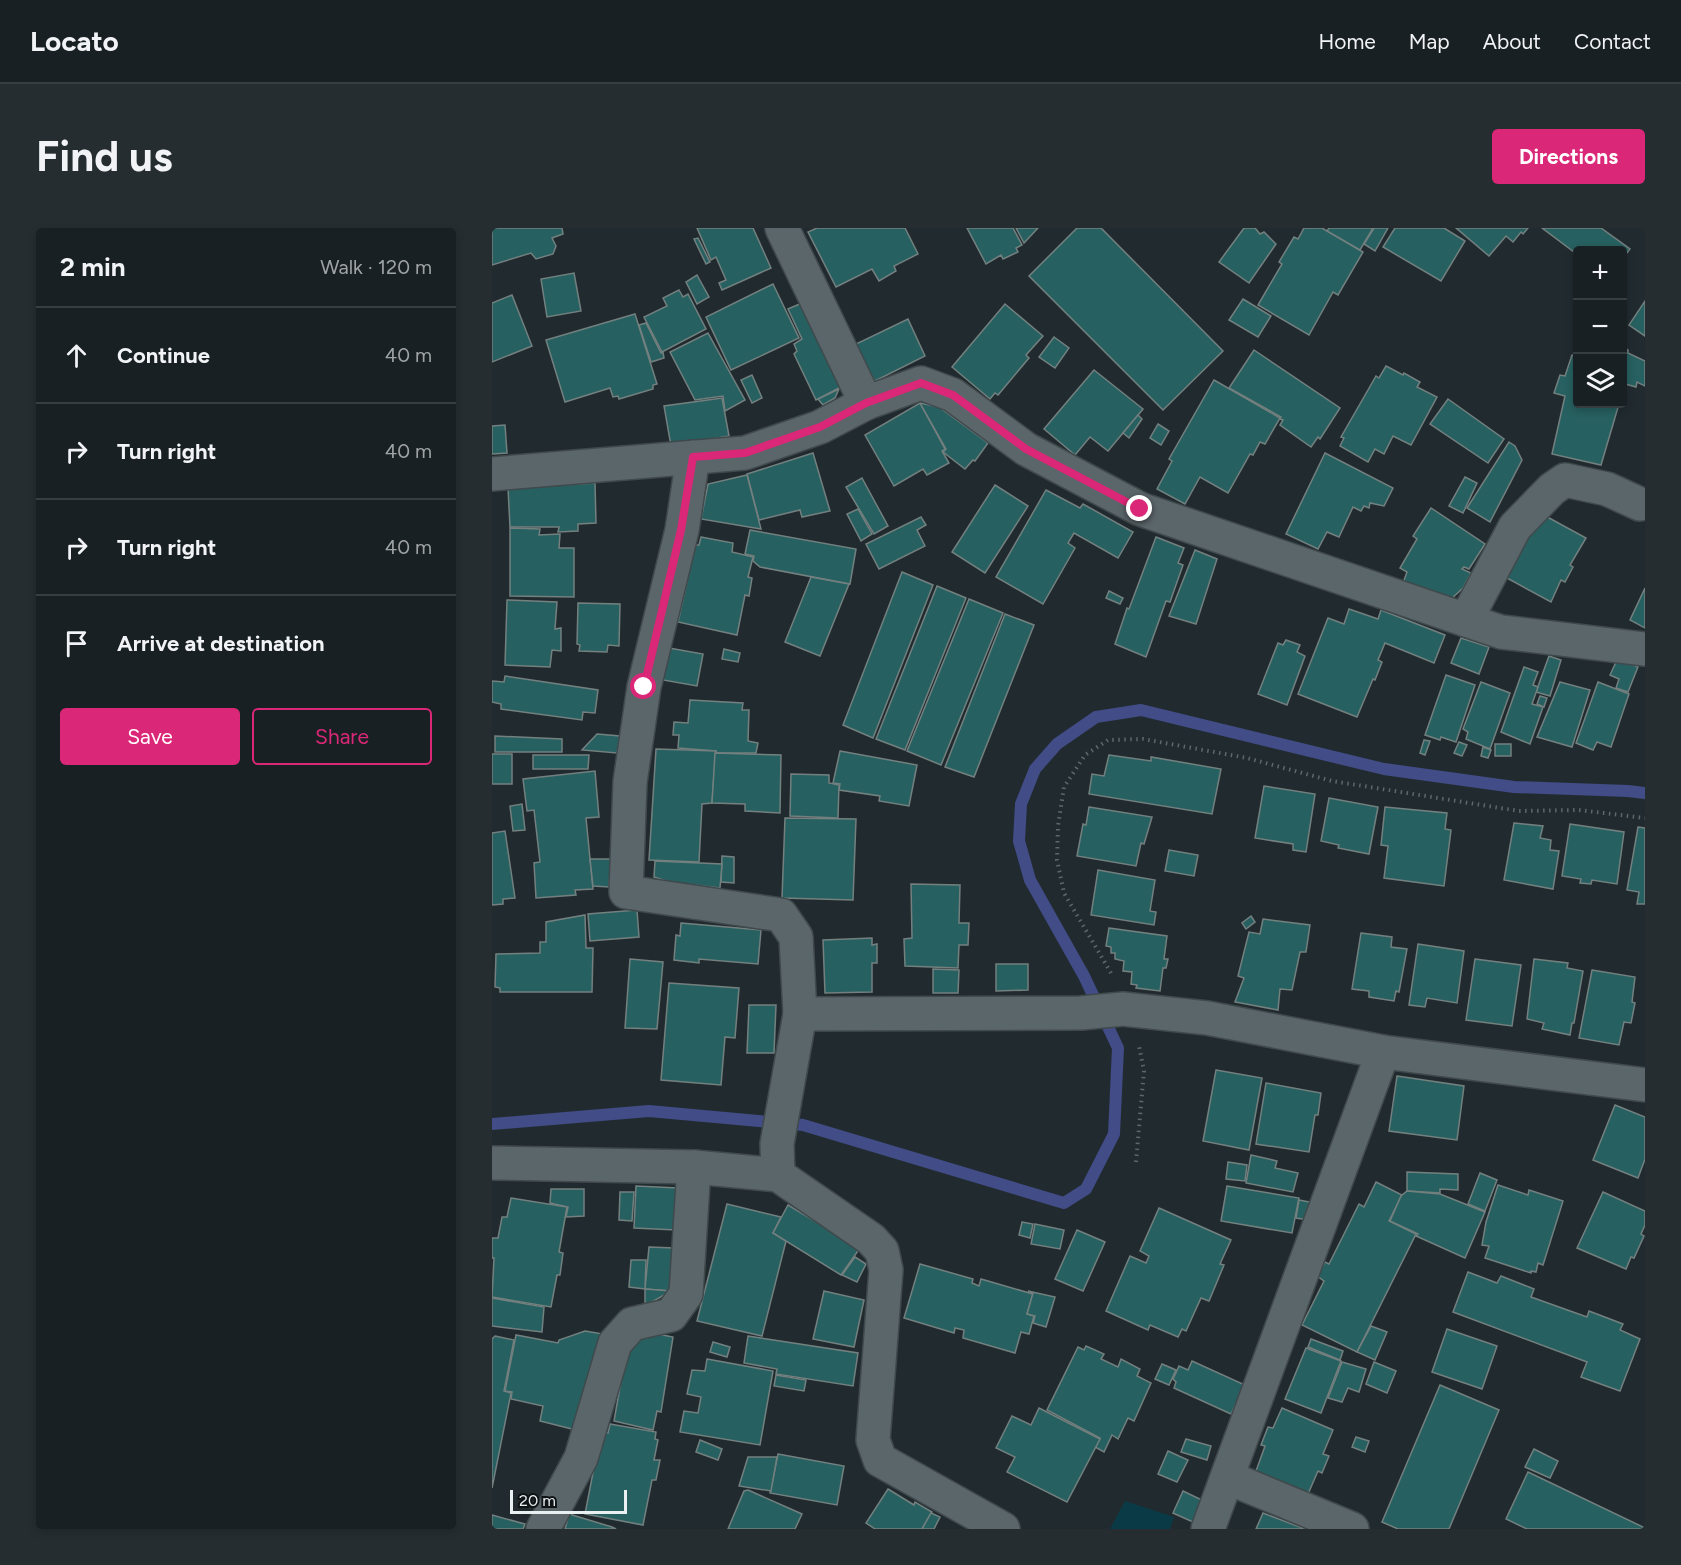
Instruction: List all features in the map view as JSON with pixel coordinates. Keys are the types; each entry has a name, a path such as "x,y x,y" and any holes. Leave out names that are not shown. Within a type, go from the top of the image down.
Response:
{"street":[{"path":"782,228 866,403"},
{"path":"492,474 745,453 820,427 866,403 921,383 953,395 1026,449 1140,509 1500,632 1645,649"},
{"path":"693,457 681,530 644,687 630,782 626,892 780,915 796,937 800,1014 778,1160"},
{"path":"1466,620 1515,527 1552,489 1565,480 1607,489 1640,504"},
{"path":"800,1014 1081,1013 1128,1010 1207,1018 1383,1052 1645,1085"},
{"path":"1208,1529 1229,1478 1383,1052"},
{"path":"492,1163 694,1167 778,1160 882,1251 886,1270 873,1440 879,1460 1003,1529"},
{"path":"543,1529 581,1458 615,1343 632,1324 671,1315 686,1294 694,1167"},
{"path":"1229,1478 1352,1529"}],"path":[{"path":"1136,1162 1144,1071 1128,1010 1064,893 1057,860 1058,826 1064,787 1085,755 1108,740 1143,739 1247,758 1332,781 1519,811 1579,810 1645,818"}],"shaded area":[{"path":"1125,1501 1174,1517 1170,1529 1110,1529"}],"building":[{"path":"492,228 562,228 563,234 552,238 556,246 553,254 536,259 531,253 492,265"},
{"path":"697,228 753,228 771,268 722,290 719,283 726,280 716,257 711,260"},
{"path":"817,228 905,228 918,254 894,266 896,271 879,281 872,269 836,287 808,232"},
{"path":"967,228 1013,228 1022,245 1016,248 1018,252 1003,259 1001,255 986,264"},
{"path":"1016,228 1038,228 1024,243"},
{"path":"1077,228 1101,228 1223,351 1163,410 1029,276"},
{"path":"1244,228 1255,228 1260,234 1264,232 1276,244 1249,283 1219,262"},
{"path":"1304,228 1322,228 1363,252 1338,295 1333,292 1309,335 1258,305 1282,264 1279,262 1294,237 1298,239"},
{"path":"1329,228 1373,228 1360,250 1327,231"},
{"path":"1374,228 1388,228 1375,251 1364,244"},
{"path":"1395,228 1444,228 1465,241 1441,281 1383,247"},
{"path":"1456,228 1528,228 1523,234 1521,232 1513,242 1506,236 1489,256"},
{"path":"1542,228 1601,228 1626,246 1573,246 1573,251"},
{"path":"698,238 710,262 706,264 694,239"},
{"path":"574,273 581,311 547,317 541,279"},
{"path":"697,275 709,297 697,304 686,282"},
{"path":"773,284 799,338 731,370 706,317"},
{"path":"679,290 683,297 688,294 706,329 662,352 644,317 667,306 663,298"},
{"path":"512,295 532,346 492,362 492,303"},
{"path":"1243,299 1271,316 1258,337 1229,320"},
{"path":"1645,301 1645,336 1629,325"},
{"path":"802,303 841,387 816,400 794,354 797,351 794,344 802,339 788,309"},
{"path":"1005,304 1043,336 1026,355 1029,358 998,395 995,393 990,399 952,367"},
{"path":"635,314 657,384 653,385 653,389 619,399 618,396 613,397 610,388 565,402 546,340"},
{"path":"908,319 925,356 875,381 856,344"},
{"path":"646,323 661,353 663,352 664,358 651,362 639,325"},
{"path":"708,333 745,400 725,411 723,396 695,400 670,352"},
{"path":"1054,337 1069,348 1055,368 1039,357"},
{"path":"1254,350 1340,408 1320,439 1318,437 1311,447 1280,425 1283,420 1280,419 1281,417 1229,388"},
{"path":"1627,350 1628,353 1645,361 1645,386 1637,382 1636,387 1627,385"},
{"path":"1572,355 1573,408 1618,408 1601,465 1552,454 1565,396 1554,393 1560,375 1565,376"},
{"path":"1386,366 1420,382 1417,387 1437,397 1411,445 1393,436 1384,454 1375,449 1368,462 1340,446 1344,438 1341,437 1376,376 1379,378"},
{"path":"1094,370 1143,409 1108,451 1090,437 1075,455 1044,429"},
{"path":"752,375 762,398 752,403 741,380"},
{"path":"1214,380 1280,418 1265,444 1260,442 1253,455 1250,454 1228,493 1200,477 1185,504 1157,489 1172,461 1169,459"},
{"path":"839,389 835,398 823,405 818,399"},
{"path":"722,398 729,436 671,446 664,406"},
{"path":"1448,399 1504,439 1488,463 1430,424"},
{"path":"920,403 945,449 942,451 949,463 927,475 923,469 894,486 865,435"},
{"path":"920,403 939,407 988,443 975,461 973,460 965,469 943,452 946,449"},
{"path":"1138,415 1142,419 1129,438 1123,433"},
{"path":"1158,424 1169,431 1161,445 1150,438"},
{"path":"505,425 507,453 492,454 492,426"},
{"path":"1509,442 1515,446 1522,460 1490,522 1467,508"},
{"path":"813,453 830,511 802,517 800,510 759,520 747,474"},
{"path":"1325,453 1393,488 1384,506 1370,503 1369,508 1364,506 1361,511 1353,507 1339,537 1327,532 1318,549 1286,534"},
{"path":"747,475 761,529 701,519 708,484"},
{"path":"1465,477 1477,483 1463,513 1449,506"},
{"path":"862,478 888,526 874,534 846,487"},
{"path":"595,483 596,523 578,524 578,531 558,532 559,527 510,527 508,488"},
{"path":"995,485 1028,506 985,573 952,552"},
{"path":"1046,490 1080,508 1083,504 1133,532 1118,558 1074,533 1068,543 1075,548 1043,604 996,577"},
{"path":"1431,508 1485,544 1469,569 1464,567 1462,569 1471,573 1463,588 1450,600 1403,583 1407,572 1400,568 1417,539 1413,536"},
{"path":"858,509 872,534 861,541 847,514"},
{"path":"1540,513 1586,538 1570,565 1573,567 1565,582 1561,580 1551,602 1505,577"},
{"path":"921,517 926,525 917,530 925,546 879,569 866,544"},
{"path":"510,528 540,529 539,535 560,534 559,548 574,548 574,597 510,596"},
{"path":"750,530 856,549 850,584 760,567 753,561 754,556 745,554"},
{"path":"701,537 733,543 732,552 753,557 748,577 752,578 749,596 745,595 737,635 678,622 695,545 699,545"},
{"path":"1156,537 1184,548 1178,563 1183,565 1170,602 1166,601 1146,657 1115,644"},
{"path":"1195,550 1217,559 1196,624 1169,616"},
{"path":"902,572 933,585 873,738 843,725"},
{"path":"811,577 849,584 820,656 785,642"},
{"path":"937,586 966,598 905,750 876,739"},
{"path":"1645,588 1645,628 1630,620"},
{"path":"1109,591 1123,598 1120,604 1106,598"},
{"path":"969,599 1003,613 941,765 907,751"},
{"path":"507,600 557,602 555,629 561,628 561,651 552,650 550,667 505,665"},
{"path":"578,603 620,604 619,646 608,645 607,652 579,651 580,645 577,644"},
{"path":"1349,609 1378,619 1381,610 1445,635 1434,663 1385,643 1378,660 1382,662 1357,717 1298,694 1328,618 1344,624"},
{"path":"1005,614 1034,625 974,777 945,767"},
{"path":"1461,638 1489,647 1479,674 1451,663"},
{"path":"1286,640 1300,645 1297,652 1305,656 1287,705 1258,694 1278,643 1283,645"},
{"path":"669,648 703,654 697,686 663,680"},
{"path":"724,649 740,653 738,662 722,659"},
{"path":"1549,656 1561,660 1550,696 1536,692"},
{"path":"1617,660 1638,667 1628,692 1616,688 1619,679 1610,675"},
{"path":"1524,667 1538,672 1533,685 1538,687 1532,704 1543,707 1530,744 1501,732"},
{"path":"1446,675 1475,685 1456,742 1425,735"},
{"path":"505,676 598,690 595,713 583,712 582,720 501,709 501,704 492,702 492,681 504,682"},
{"path":"1481,682 1510,693 1490,749 1466,739 1468,732 1463,729"},
{"path":"1560,682 1590,690 1572,747 1537,737"},
{"path":"1598,682 1629,694 1611,747 1597,742 1593,750 1576,743"},
{"path":"1540,696 1547,698 1544,707 1537,704"},
{"path":"690,700 743,703 742,710 749,710 748,741 758,743 756,753 716,753 716,751 678,748 679,735 673,735 674,722 688,723"},
{"path":"597,734 620,736 617,753 582,750"},
{"path":"495,736 562,739 562,752 495,752"},
{"path":"1424,740 1430,741 1425,755 1420,753"},
{"path":"1459,742 1467,745 1462,756 1454,753"},
{"path":"1495,744 1511,744 1511,756 1495,756"},
{"path":"1483,747 1491,750 1488,758 1481,756"},
{"path":"656,749 716,751 712,803 702,804 699,862 649,860"},
{"path":"840,751 917,765 909,806 879,801 880,796 839,790 840,784 833,783"},
{"path":"715,753 781,755 780,813 745,811 745,804 712,803"},
{"path":"492,754 512,754 512,784 492,784"},
{"path":"533,755 589,755 588,769 533,769"},
{"path":"1109,755 1151,761 1151,757 1221,769 1212,814 1089,794 1092,774 1104,776"},
{"path":"595,771 599,817 586,818 593,889 575,890 576,895 536,898 534,863 540,862 534,810 527,811 523,779"},
{"path":"791,774 829,775 829,783 839,785 838,818 790,816"},
{"path":"1264,786 1315,794 1306,852 1293,850 1293,844 1255,838"},
{"path":"1329,798 1378,807 1369,854 1338,848 1339,845 1321,841"},
{"path":"522,804 525,830 513,831 510,806"},
{"path":"1089,807 1152,817 1144,844 1141,843 1136,866 1077,856"},
{"path":"1385,807 1447,813 1445,829 1451,830 1444,886 1384,878 1388,846 1381,845"},
{"path":"785,818 856,819 853,900 782,898"},
{"path":"1514,823 1543,826 1540,838 1551,840 1550,850 1559,851 1553,889 1504,880"},
{"path":"1570,824 1624,832 1617,884 1592,880 1591,884 1580,883 1581,879 1562,876"},
{"path":"1638,827 1645,828 1645,904 1637,904 1639,892 1627,890"},
{"path":"505,831 515,898 503,899 503,904 492,905 492,833"},
{"path":"1169,850 1198,855 1194,876 1165,871"},
{"path":"722,856 734,857 734,883 721,882"},
{"path":"590,859 611,859 609,887 593,886"},
{"path":"655,861 722,864 720,888 669,882 654,877"},
{"path":"1098,870 1155,880 1150,911 1156,912 1154,925 1091,915"},
{"path":"911,884 960,885 959,923 969,923 968,945 959,945 958,968 905,966 904,939 912,938"},
{"path":"637,910 639,937 590,941 588,914"},
{"path":"585,915 586,948 593,948 592,992 500,992 500,988 495,987 496,954 540,953 540,942 546,942 546,922"},
{"path":"1251,916 1255,922 1246,929 1242,923"},
{"path":"1263,919 1310,925 1306,952 1300,952 1292,990 1280,989 1278,1010 1235,1002 1244,978 1238,976 1249,932 1260,934"},
{"path":"681,923 761,930 758,964 699,959 699,963 674,960 676,935 680,936"},
{"path":"1109,928 1167,936 1164,959 1168,959 1166,968 1163,968 1160,991 1136,988 1137,985 1131,984 1132,972 1123,971 1124,961 1115,959 1115,953 1111,953 1111,947 1106,946"},
{"path":"1361,933 1392,937 1391,947 1407,949 1399,992 1396,991 1394,1001 1369,997 1369,991 1352,989"},
{"path":"872,938 872,945 877,944 877,963 872,963 872,992 825,993 823,940"},
{"path":"1418,944 1464,951 1457,1003 1427,998 1425,1007 1409,1005"},
{"path":"630,959 663,962 657,1029 625,1028"},
{"path":"1475,959 1521,965 1512,1026 1466,1020"},
{"path":"1534,959 1568,963 1567,968 1583,971 1570,1035 1542,1029 1544,1023 1527,1019"},
{"path":"996,964 1028,964 1028,990 996,991"},
{"path":"933,969 959,970 958,993 933,993"},
{"path":"1592,970 1635,977 1632,1002 1635,1003 1631,1023 1624,1022 1619,1045 1579,1038"},
{"path":"669,983 739,988 735,1038 725,1037 721,1085 661,1080"},
{"path":"749,1005 776,1005 774,1053 747,1053"},
{"path":"1216,1070 1262,1078 1249,1150 1203,1141"},
{"path":"1397,1076 1464,1086 1457,1140 1389,1131"},
{"path":"1266,1083 1321,1093 1309,1152 1256,1144"},
{"path":"1615,1105 1645,1117 1645,1159 1638,1178 1593,1160"},
{"path":"1251,1155 1277,1161 1275,1168 1298,1173 1293,1192 1246,1183"},
{"path":"1228,1162 1247,1165 1245,1181 1226,1179"},
{"path":"1407,1172 1458,1174 1458,1190 1440,1189 1440,1193 1407,1191"},
{"path":"1480,1173 1497,1180 1485,1211 1468,1204"},
{"path":"1376,1182 1402,1195 1389,1221 1416,1234 1357,1352 1302,1325 1324,1281 1317,1276 1325,1262 1329,1264 1359,1204 1364,1207"},
{"path":"1498,1185 1528,1195 1529,1190 1563,1201 1543,1265 1538,1263 1536,1272 1531,1271 1531,1273 1485,1258 1489,1246 1482,1245 1486,1222"},
{"path":"636,1186 679,1188 676,1230 634,1228"},
{"path":"1227,1186 1299,1198 1292,1233 1221,1221"},
{"path":"551,1189 584,1189 584,1216 566,1217 568,1207 550,1203"},
{"path":"1407,1191 1440,1194 1485,1212 1465,1258 1416,1236 1418,1234 1390,1221 1401,1196"},
{"path":"620,1192 634,1192 632,1221 619,1220"},
{"path":"1603,1192 1645,1211 1645,1225 1641,1234 1644,1236 1626,1269 1577,1248"},
{"path":"511,1198 567,1207 559,1252 563,1253 560,1275 557,1275 551,1307 492,1297 494,1258 492,1258 492,1238 498,1238 502,1217 507,1217"},
{"path":"1299,1200 1315,1203 1309,1220 1296,1218"},
{"path":"727,1204 781,1217 773,1233 786,1241 762,1336 697,1321"},
{"path":"788,1205 860,1248 841,1275 773,1233"},
{"path":"1159,1208 1231,1240 1220,1264 1224,1265 1209,1301 1201,1298 1186,1331 1182,1329 1178,1337 1150,1325 1148,1330 1106,1311 1130,1256 1146,1263 1149,1256 1140,1251"},
{"path":"1022,1222 1033,1224 1030,1238 1019,1235"},
{"path":"1035,1224 1064,1230 1060,1249 1031,1244"},
{"path":"1077,1230 1105,1242 1083,1291 1055,1279"},
{"path":"649,1247 674,1248 671,1291 645,1289"},
{"path":"855,1257 866,1264 857,1282 842,1275"},
{"path":"631,1260 646,1260 645,1289 629,1287"},
{"path":"920,1264 973,1279 972,1283 979,1286 981,1279 1033,1294 1027,1314 1034,1316 1029,1334 1021,1332 1015,1353 963,1338 964,1330 955,1328 954,1333 904,1318"},
{"path":"1468,1272 1497,1283 1501,1276 1534,1289 1531,1297 1587,1317 1589,1311 1623,1324 1620,1330 1640,1339 1620,1391 1581,1377 1587,1362 1453,1312"},
{"path":"645,1289 671,1291 645,1306"},
{"path":"824,1291 864,1300 854,1347 813,1339"},
{"path":"1028,1291 1055,1297 1046,1327 1033,1323 1035,1316 1027,1314 1033,1293"},
{"path":"492,1298 544,1307 542,1332 492,1326"},
{"path":"1371,1326 1387,1332 1375,1360 1357,1352"},
{"path":"1447,1329 1497,1346 1482,1389 1432,1372"},
{"path":"585,1331 603,1334 576,1430 540,1421 543,1406 511,1399 512,1392 505,1391 516,1335 558,1343 559,1340"},
{"path":"648,1332 673,1337 661,1412 657,1411 653,1430 614,1421 627,1347"},
{"path":"495,1336 514,1340 504,1391 511,1393 492,1488 492,1339"},
{"path":"748,1336 858,1353 853,1386 776,1374 777,1369 744,1363"},
{"path":"1311,1339 1343,1351 1340,1360 1308,1347"},
{"path":"713,1342 730,1347 727,1357 710,1352"},
{"path":"1086,1346 1104,1354 1101,1359 1118,1367 1121,1359 1140,1369 1137,1376 1151,1383 1134,1421 1128,1418 1118,1439 1112,1435 1104,1452 1095,1447 1100,1438 1047,1410 1078,1347 1084,1350"},
{"path":"1306,1348 1341,1361 1321,1413 1285,1399"},
{"path":"707,1359 773,1371 760,1445 680,1432 684,1411 698,1413 701,1397 687,1394 692,1370 705,1371"},
{"path":"1192,1361 1245,1385 1231,1414 1174,1388 1176,1382 1173,1379 1179,1366 1188,1370"},
{"path":"1342,1362 1366,1369 1359,1392 1348,1388 1342,1402 1328,1398"},
{"path":"1374,1362 1396,1371 1387,1393 1366,1384"},
{"path":"1162,1364 1176,1370 1169,1385 1155,1379"},
{"path":"776,1375 806,1380 804,1391 774,1386"},
{"path":"1440,1385 1499,1410 1449,1529 1398,1529 1382,1522"},
{"path":"1039,1408 1100,1439 1067,1502 1007,1472 1015,1457 996,1448 1012,1416 1031,1425"},
{"path":"1282,1408 1333,1430 1323,1454 1329,1456 1322,1473 1318,1471 1308,1494 1256,1471 1265,1446 1261,1445 1268,1427 1273,1428"},
{"path":"610,1424 656,1432 655,1439 658,1440 654,1460 660,1460 656,1480 652,1480 643,1525 585,1514 601,1431 608,1433"},
{"path":"1356,1437 1369,1441 1365,1452 1352,1447"},
{"path":"1186,1439 1211,1446 1207,1460 1181,1452"},
{"path":"700,1440 722,1449 718,1460 696,1452"},
{"path":"1534,1449 1558,1461 1550,1478 1525,1467"},
{"path":"1168,1451 1188,1460 1177,1482 1158,1474"},
{"path":"778,1454 844,1466 837,1505 770,1493"},
{"path":"748,1457 777,1457 771,1491 739,1486"},
{"path":"1528,1472 1645,1529 1527,1529 1506,1519"},
{"path":"888,1489 914,1505 915,1502 932,1512 922,1529 875,1529 866,1523"},
{"path":"748,1490 802,1514 795,1529 728,1529 744,1491"},
{"path":"1183,1491 1204,1501 1193,1522 1173,1513"},
{"path":"931,1513 940,1517 934,1529 922,1529"},
{"path":"1263,1513 1305,1529 1256,1529"},
{"path":"569,1514 612,1527 616,1529 565,1529"},
{"path":"492,1515 525,1524 523,1529 492,1529"}],"waterway":[{"path":"492,1124 649,1111 803,1125 1064,1203 1086,1189 1114,1134 1118,1048 1084,976 1030,880 1019,841 1021,804 1035,769 1057,744 1096,717 1141,710 1384,769 1514,787 1645,793"}],"route":[{"path":"644,687 681,530 693,457 745,453 820,427 866,403 921,383 953,395 1026,449 1140,509"}]}
